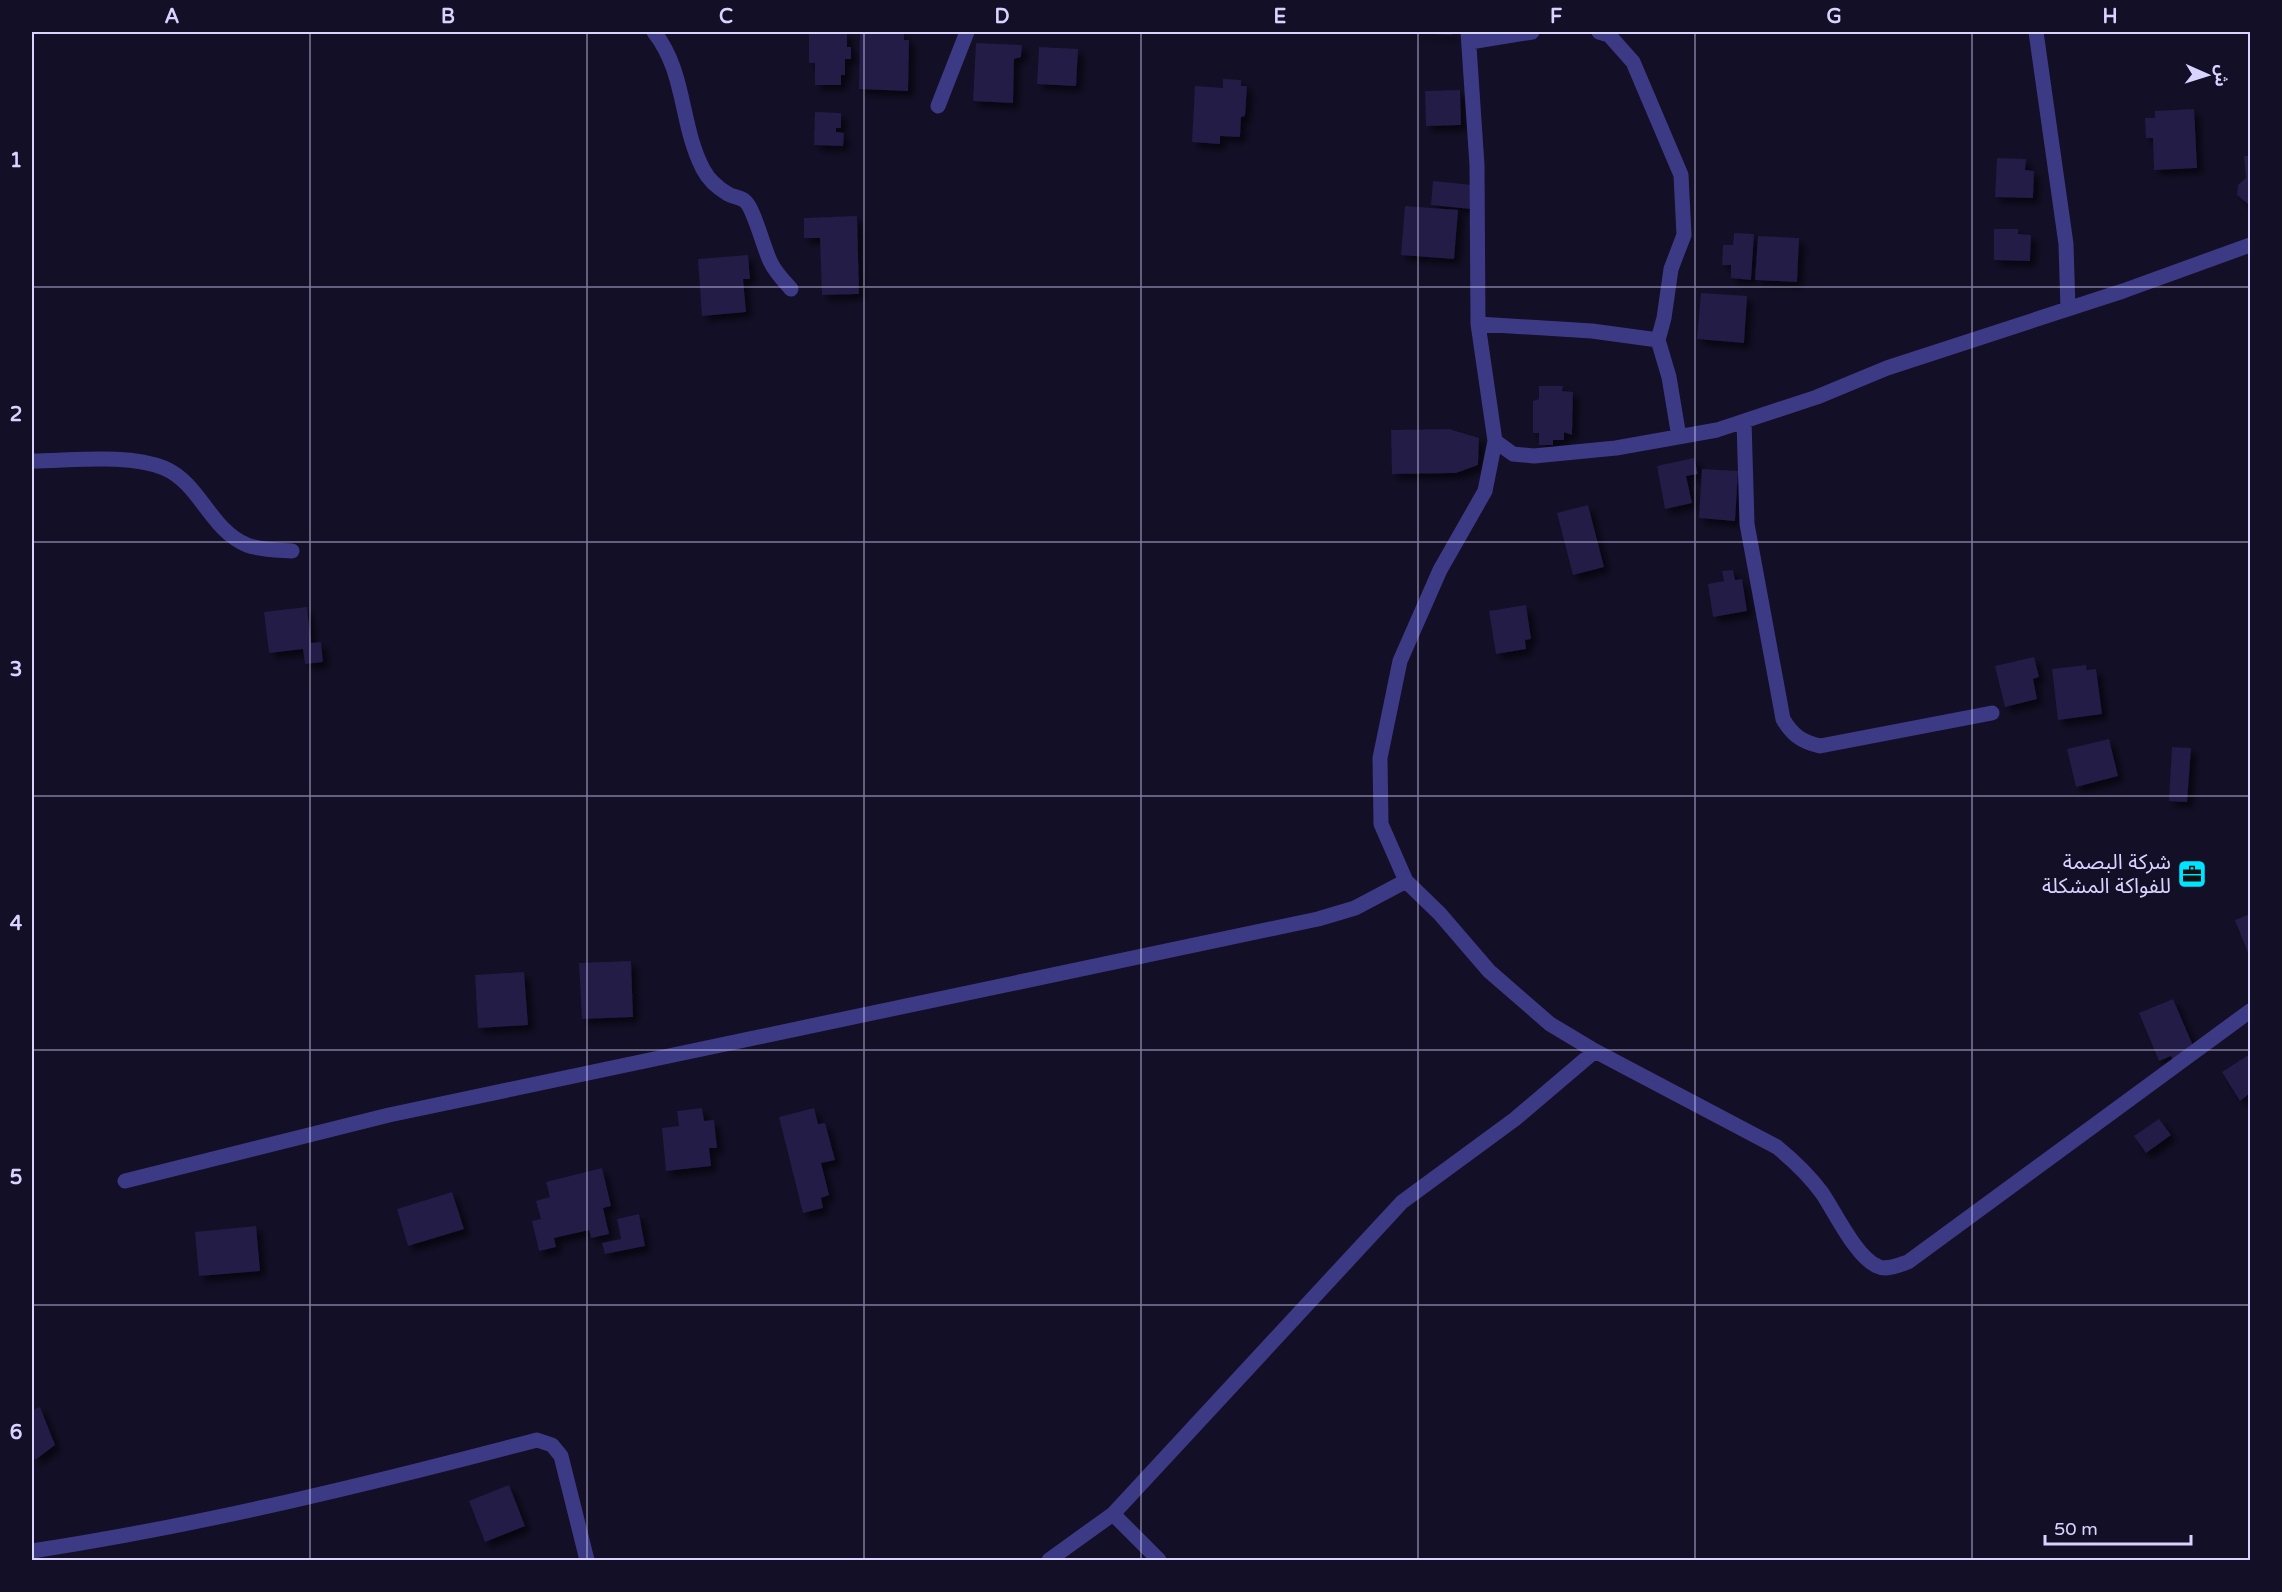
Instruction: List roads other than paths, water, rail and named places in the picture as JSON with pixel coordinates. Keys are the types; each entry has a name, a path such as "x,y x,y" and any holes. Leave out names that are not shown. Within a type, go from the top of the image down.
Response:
{"street":[{"path":"654,32 677,73 693,143 703,169 713,183 729,194 744,200 751,208 756,228 772,264 791,289"},
{"path":"938,106 967,32"},
{"path":"1532,32 1469,37 1478,165 1478,324 1495,441 1485,492 1440,570 1400,661 1380,758 1381,824 1406,881 1440,915 1489,971 1550,1024 1595,1051 1777,1147 1798,1164 1821,1191 1866,1259 1879,1268 1891,1268 1908,1262 2250,1011"},
{"path":"1599,32 1609,35 1633,62 1681,175 1684,235 1671,269 1664,318 1658,340 1669,377 1679,437"},
{"path":"2036,32 2067,244 2068,309"},
{"path":"1495,441 1513,454 1534,456 1616,448 1717,430 1817,397 1887,368 2068,309 2250,245"},
{"path":"1478,324 1592,331 1658,340"},
{"path":"1743,421 1747,524 1781,710 1789,730 1797,738 1820,746 1992,713"},
{"path":"32,461 133,460 165,468 188,486 218,525 247,545 292,551"},
{"path":"125,1181 389,1115 1318,919 1355,908 1406,881"},
{"path":"1049,1560 1113,1514 1402,1202 1515,1119 1595,1051"},
{"path":"32,1551 177,1526 420,1471 537,1440 552,1445 561,1456 587,1560"},
{"path":"1113,1514 1159,1560"}],"place":[{"name":"شركة البصمة للفواكة المشكلة","path":"2192,874"}]}
